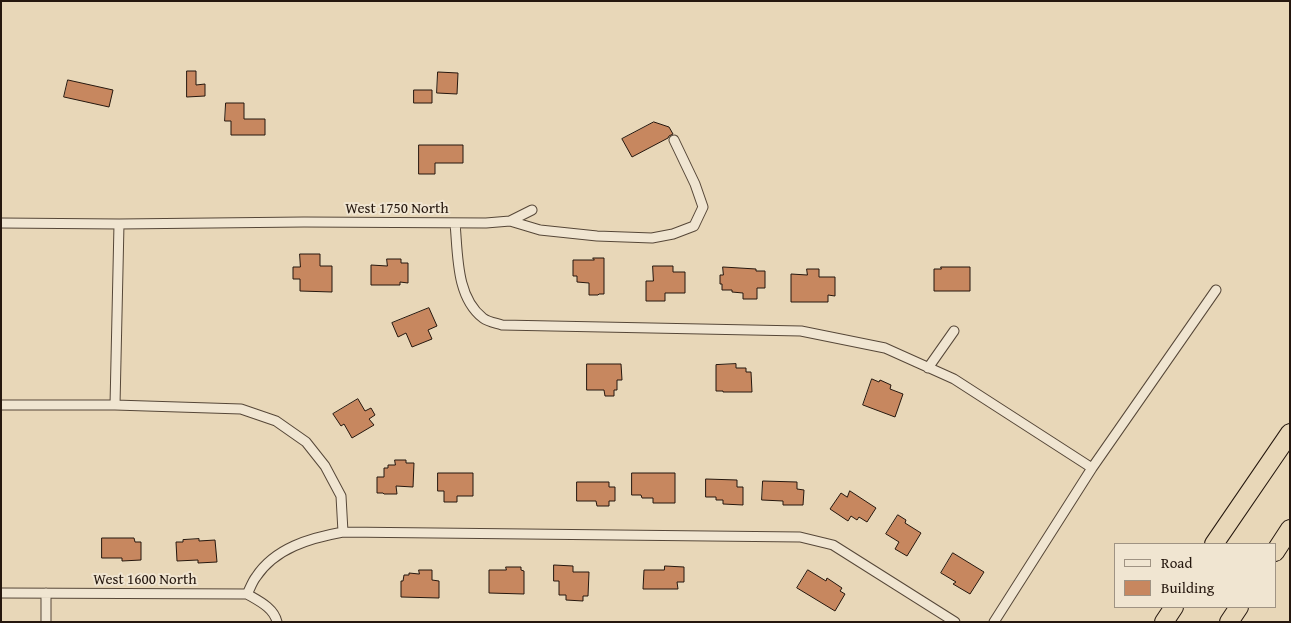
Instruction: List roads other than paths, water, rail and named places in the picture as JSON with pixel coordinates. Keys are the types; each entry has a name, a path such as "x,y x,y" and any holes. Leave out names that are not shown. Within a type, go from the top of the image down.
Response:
{"highway":[{"path":"1215,543 1290,433"},
{"path":"1276,550 1290,529"},
{"path":"1164,622 1173,608"},
{"path":"1229,622 1238,608"}],"street":[{"name":"West 1750 North","path":"1,222 119,224 510,222 540,230 597,236 652,238 673,234 694,226 703,207 695,184 674,140"},
{"path":"510,222 532,210"},
{"path":"455,223 462,284 470,304 485,319 502,325 801,330 885,348 954,379 1092,468"},
{"path":"115,405 119,224"},
{"path":"994,622 1092,468 1216,290"},
{"path":"928,368 954,330"},
{"path":"1,405 115,405 241,409 276,421 306,442 325,466 341,496 343,532"},
{"path":"277,622 277,618 265,604 247,594 256,577 272,560 296,545 319,536 343,532 800,537 833,545 955,622"},
{"name":"West 1600 North","path":"1,593 247,594"},
{"path":"46,593 46,622"}]}
